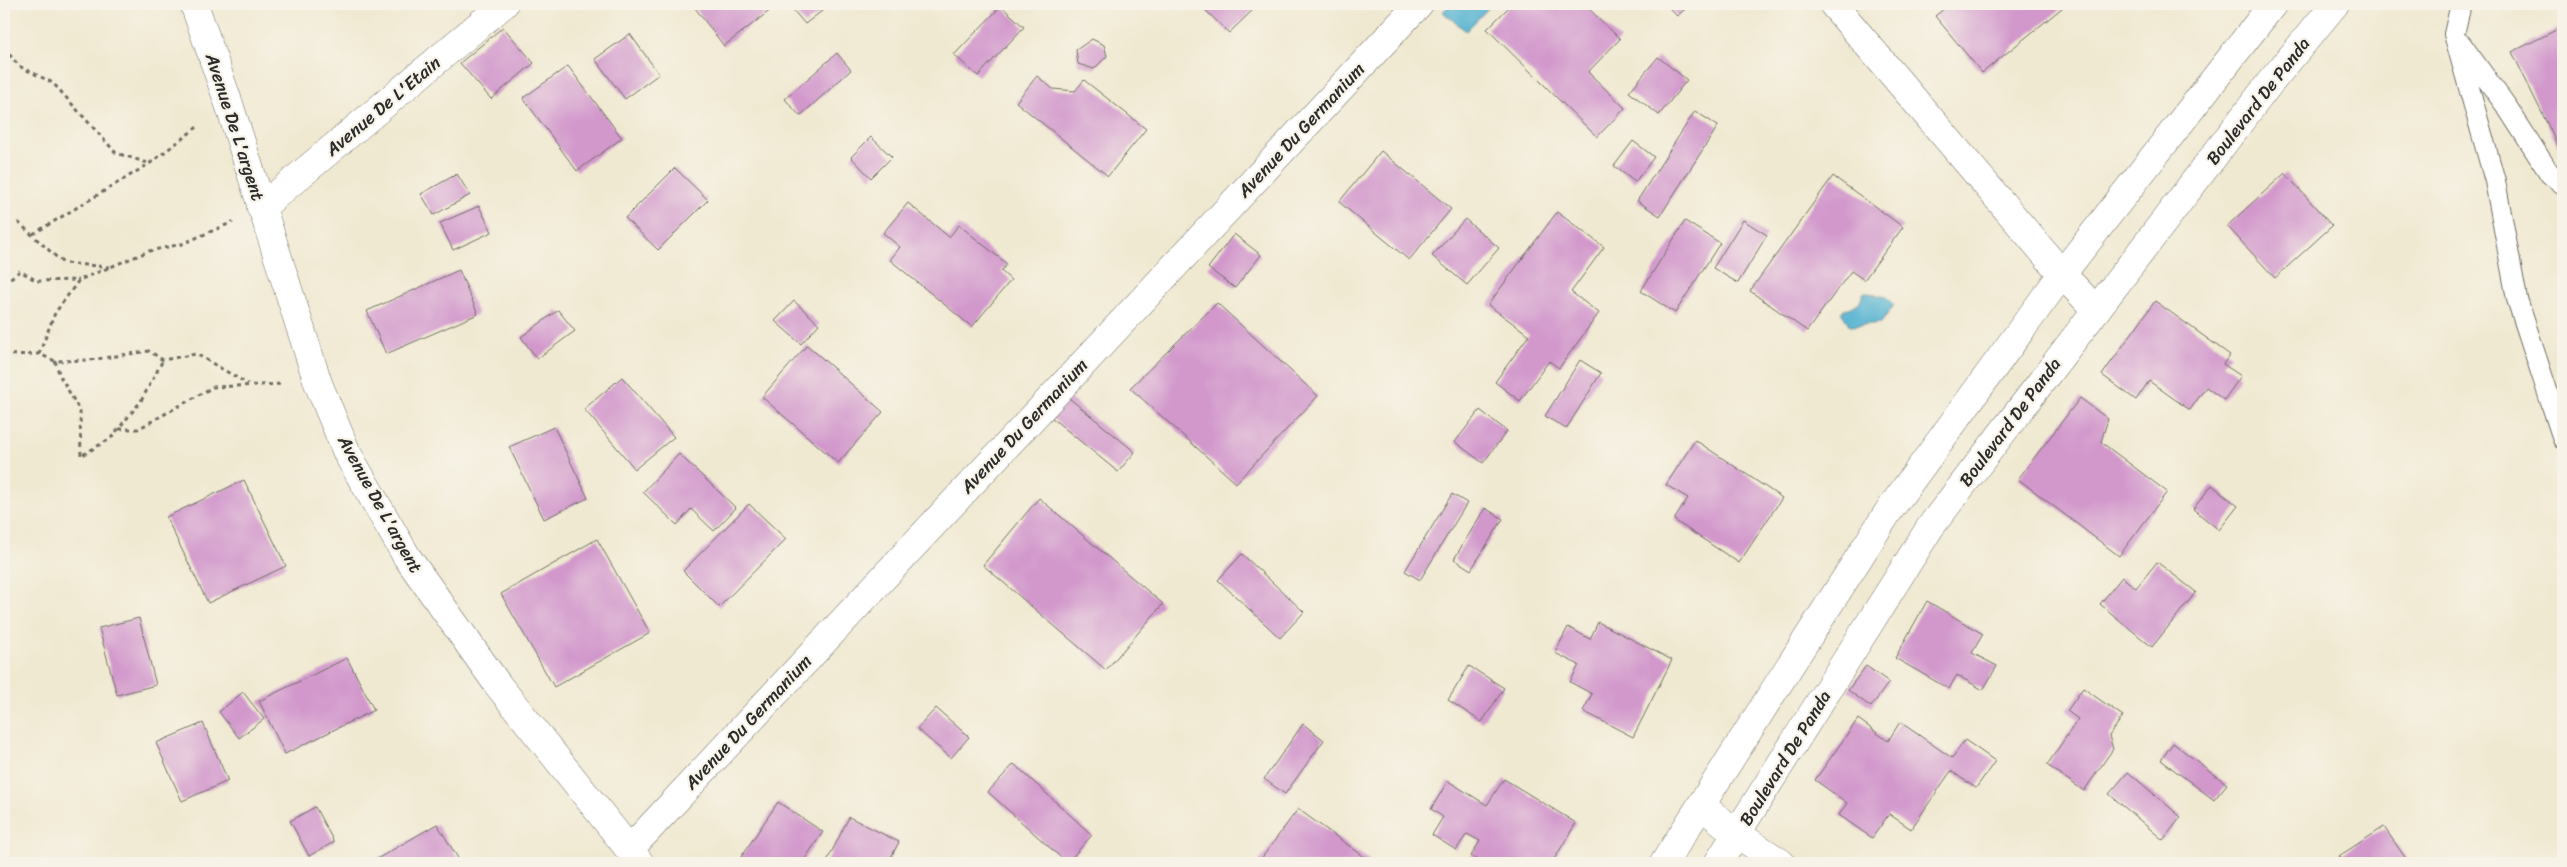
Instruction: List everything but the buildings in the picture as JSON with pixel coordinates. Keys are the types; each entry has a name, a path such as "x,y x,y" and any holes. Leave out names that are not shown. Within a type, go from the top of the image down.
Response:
{"street":[{"name":"Avenue De L'argent","path":"194,4 229,104 318,383 347,452 407,557 498,685 635,856"},
{"name":"Avenue De L'Etain","path":"261,208 504,4"},
{"name":"Avenue Du Germanium","path":"635,856 1419,4"},
{"path":"1833,4 2062,274 2096,310"},
{"path":"1664,863 1888,512 2062,274 2273,4"},
{"name":"Boulevard De Panda","path":"1718,863 1931,526 2269,84 2335,4"},
{"path":"1702,806 1737,834 1781,863"}],"lane":[{"path":"2461,4 2454,34 2495,181 2517,299 2563,439"},
{"path":"2454,34 2507,107 2550,174 2563,184"}],"path":[{"path":"4,48 19,66 52,84 116,153 149,164"},
{"path":"33,234 149,164 229,104"},
{"path":"4,284 20,271 37,281 79,280 149,251 182,244 200,237 261,208"},
{"path":"18,222 63,263 109,267"},
{"path":"40,354 55,313 79,280"},
{"path":"4,355 40,354 55,361 90,360 149,351 163,360 196,354 248,384 213,387 138,429 118,429"},
{"path":"55,361 60,376 80,411 81,456 112,438 141,401 163,360"}],"water":[{"path":"1450,4 1492,4 1466,31 1443,12"},
{"path":"1864,292 1886,297 1894,305 1881,323 1850,326 1841,312 1860,302"}]}
